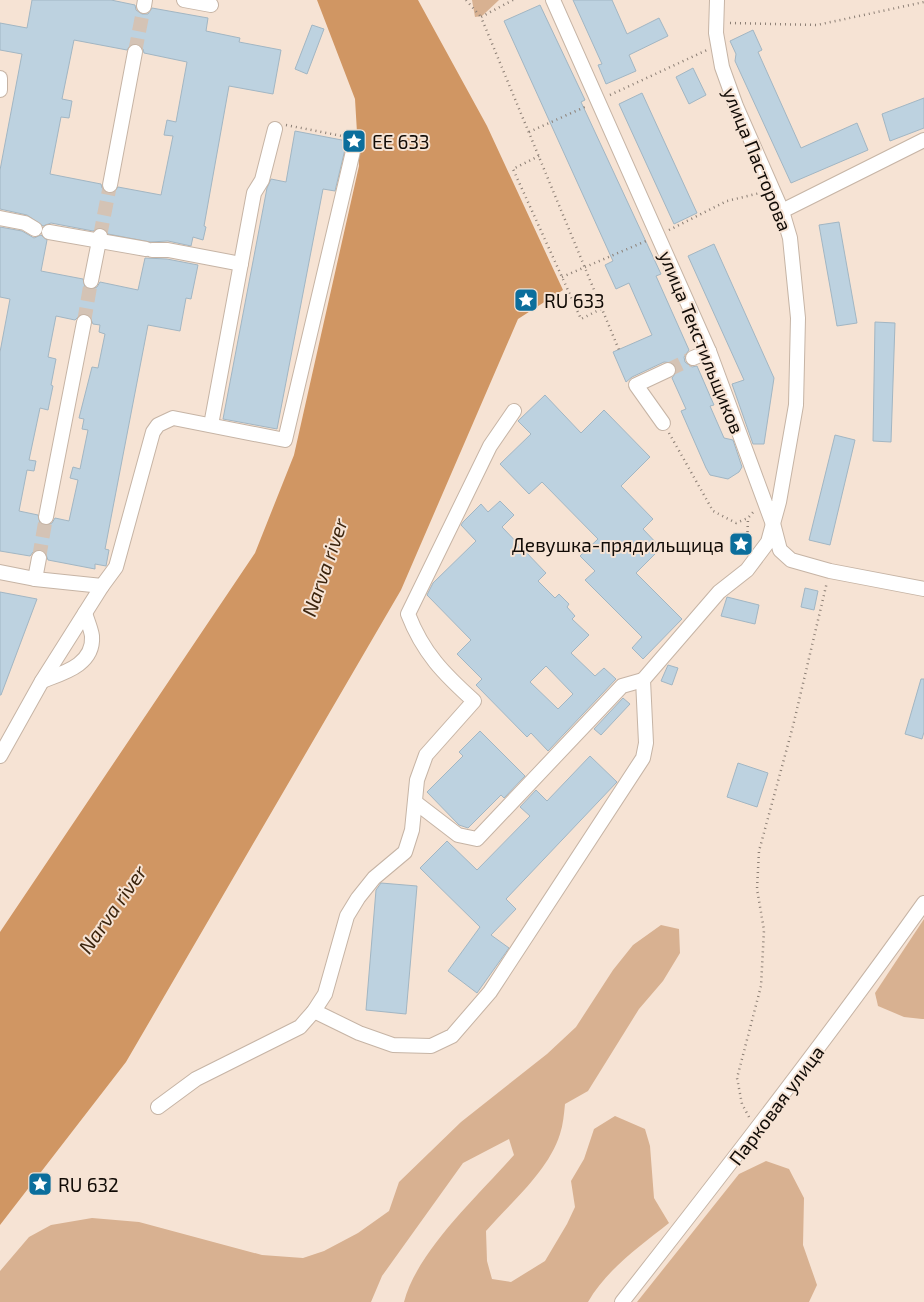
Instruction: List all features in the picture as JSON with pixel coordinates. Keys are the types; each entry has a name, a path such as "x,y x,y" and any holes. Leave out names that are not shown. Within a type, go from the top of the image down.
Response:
{"street":[{"path":"184,0 211,5"},
{"name":"улица Текстильщиков","path":"553,0 709,351 774,527 780,550 791,560 830,571 924,589"},
{"name":"улица Пасторова","path":"717,0 717,45 736,106 782,211 793,260 798,318 798,377 793,435 774,527"},
{"path":"110,185 135,52"},
{"path":"0,78 0,90"},
{"path":"211,425 254,193 262,180 275,129"},
{"path":"782,211 924,140"},
{"path":"0,756 42,681 116,567 153,432 158,424 173,418 285,440 354,147"},
{"path":"0,218 25,223 42,230 99,239 149,250 168,250 241,264"},
{"path":"91,280 99,239"},
{"path":"46,517 84,322"},
{"path":"693,358 709,351"},
{"path":"663,423 636,385 668,370"},
{"path":"158,1107 196,1079 300,1027 325,994 347,916 374,878 405,852 412,830 417,780 426,755 474,701 429,656 416,635 408,614 490,446 514,411"},
{"path":"416,802 458,835 477,839 622,686 643,680 719,592 747,570 759,556 774,527"},
{"path":"35,579 39,558"},
{"path":"0,572 35,579 102,586"},
{"path":"42,681 70,671 81,664 90,650 92,637 85,613"},
{"path":"314,1011 359,1033 393,1045 432,1046 452,1036 490,992 643,758 646,743 643,680"},
{"name":"Парковая улица","path":"622,1302 756,1132 846,1013 924,903"}],"path":[{"path":"466,0 481,17 619,350"},
{"path":"481,17 513,0"},
{"path":"716,21 739,24 816,25 924,2"},
{"path":"529,132 717,45"},
{"path":"275,129 288,125 350,138 354,147"},
{"path":"539,156 513,169 581,318 601,310"},
{"path":"562,277 659,235 727,201 773,190"},
{"path":"663,423 712,511 736,522 748,518 756,508 762,495"},
{"path":"747,570 748,518"},
{"path":"756,1132 742,1104 737,1078 762,986 764,930 757,889 759,851 794,726 830,571"}],"shaded area":[{"path":"472,0 499,0 482,16 475,17"},
{"path":"924,919 924,1019 904,1017 878,1006 875,993"},
{"path":"661,925 679,929 680,953 663,981 639,1009 588,1091 565,1104 560,1134 547,1161 538,1174 486,1231 487,1261 492,1279 511,1282 545,1261 575,1207 571,1181 584,1159 594,1129 615,1116 645,1129 650,1146 654,1198 669,1223 614,1269 604,1279 588,1302 404,1302 411,1283 435,1244 514,1155 509,1139 463,1163 382,1276 371,1302 0,1302 0,1271 29,1237 51,1225 92,1218 139,1222 262,1255 303,1258 324,1251 358,1233 389,1211 399,1182 461,1122 547,1054 576,1027 613,970 633,945"},
{"path":"766,1161 789,1169 804,1198 803,1245 817,1285 809,1302 637,1302 739,1174"}],"water":[{"name":"Narva river","path":"317,0 418,0 487,126 563,290 518,319 401,590 126,1062 0,1225 0,932 255,553 294,455 359,166 355,99"}],"building":[{"path":"32,0 111,0 135,5 136,10 142,14 148,14 152,8 208,18 206,31 240,38 239,42 281,50 273,94 229,86 203,240 193,237 191,246 168,241 150,242 108,234 101,227 93,231 51,223 43,226 27,215 0,209 0,170 22,54 0,50 0,23 27,28","holes":["74,40 127,50 132,44 137,44 143,49 144,53 187,62 176,122 167,120 164,135 173,136 161,195 118,187 113,193 108,193 102,188 101,184 50,174 61,117 69,118 72,101 62,99"]},
{"path":"573,0 612,0 627,34 659,18 668,36 629,55 636,71 606,84 598,65 602,64"},
{"path":"540,5 585,100 581,102 661,274 656,276 689,350 684,357 685,362 692,367 697,366 714,405 710,406 724,438 733,440 742,467 739,472 728,479 710,475 706,468 681,411 686,409 672,378 677,371 673,363 664,362 632,377 626,382 613,352 652,335 629,283 616,289 605,265 613,261 504,21"},
{"path":"312,25 324,29 307,74 295,69"},
{"path":"753,30 762,50 758,52 801,148 857,123 868,150 791,183 735,61 736,54 730,41"},
{"path":"693,68 706,95 689,104 676,77"},
{"path":"642,93 697,213 674,224 619,104"},
{"path":"924,98 924,128 890,141 882,114"},
{"path":"295,131 347,141 335,191 323,189 277,429 223,419 267,188 271,179 286,182"},
{"path":"839,222 857,323 837,326 819,225"},
{"path":"0,227 22,231 34,238 41,235 47,240 41,271 83,279 85,287 90,290 97,287 100,282 138,290 145,258 167,259 198,265 191,299 186,298 180,331 148,325 105,549 109,550 106,566 95,564 95,569 48,560 45,552 40,549 33,552 30,556 0,551 0,352 10,299 0,297","holes":["81,314 89,315 93,324 100,325 99,332 105,334 98,368 92,367 79,418 84,419 82,429 88,430 80,469 73,467 70,478 78,480 69,521 55,518 52,523 45,526 40,523 38,515 19,511 27,470 34,471 36,461 29,460 40,408 48,410 53,386 51,385 56,359 48,357 56,316 75,320"]},
{"path":"714,244 774,378 764,444 753,444 732,384 744,380 688,256"},
{"path":"875,322 895,323 891,442 873,441"},
{"path":"545,395 581,433 604,410 650,457 621,486 653,519 643,529 661,548 636,573 682,619 643,659 632,648 642,637 585,580 595,571 580,556 598,539 542,482 529,494 500,464 531,434 518,421"},
{"path":"835,435 855,440 830,545 809,540"},
{"path":"500,501 514,515 502,527 546,573 538,581 555,598 559,594 569,604 567,607 575,616 572,619 589,635 571,653 595,676 604,668 616,679 548,751 531,733 527,737 476,685 482,679 457,654 471,640 427,595 433,583 476,541 461,525 463,522 481,504 488,512","holes":["546,666 573,694 558,709 530,682"]},
{"path":"805,588 818,591 814,610 801,607"},
{"path":"0,592 37,599 1,695 0,695"},
{"path":"727,597 759,605 755,624 721,616"},
{"path":"668,665 678,668 672,685 661,681"},
{"path":"921,679 924,679 924,732 922,739 905,734"},
{"path":"623,698 630,704 601,735 594,729"},
{"path":"480,731 525,776 504,798 501,795 468,828 459,825 427,792 463,756 459,752"},
{"path":"590,756 617,782 506,899 516,909 491,935 509,948 477,993 448,971 480,927 420,868 447,841 477,870 530,816 520,807 536,790 547,801"},
{"path":"738,763 768,773 757,807 727,797"},
{"path":"381,883 417,886 406,1014 366,1010 376,890"}],"tunnel":[{"path":"135,52 144,6"},
{"path":"100,236 110,185"},
{"path":"84,322 91,281"},
{"path":"668,370 693,358"},
{"path":"39,558 46,517"}],"place":[{"name":"EE 633","path":"354,141"},
{"name":"RU 633","path":"526,300"},
{"name":"Девушка-прядильщица","path":"741,544"},
{"name":"RU 632","path":"40,1184"}]}
